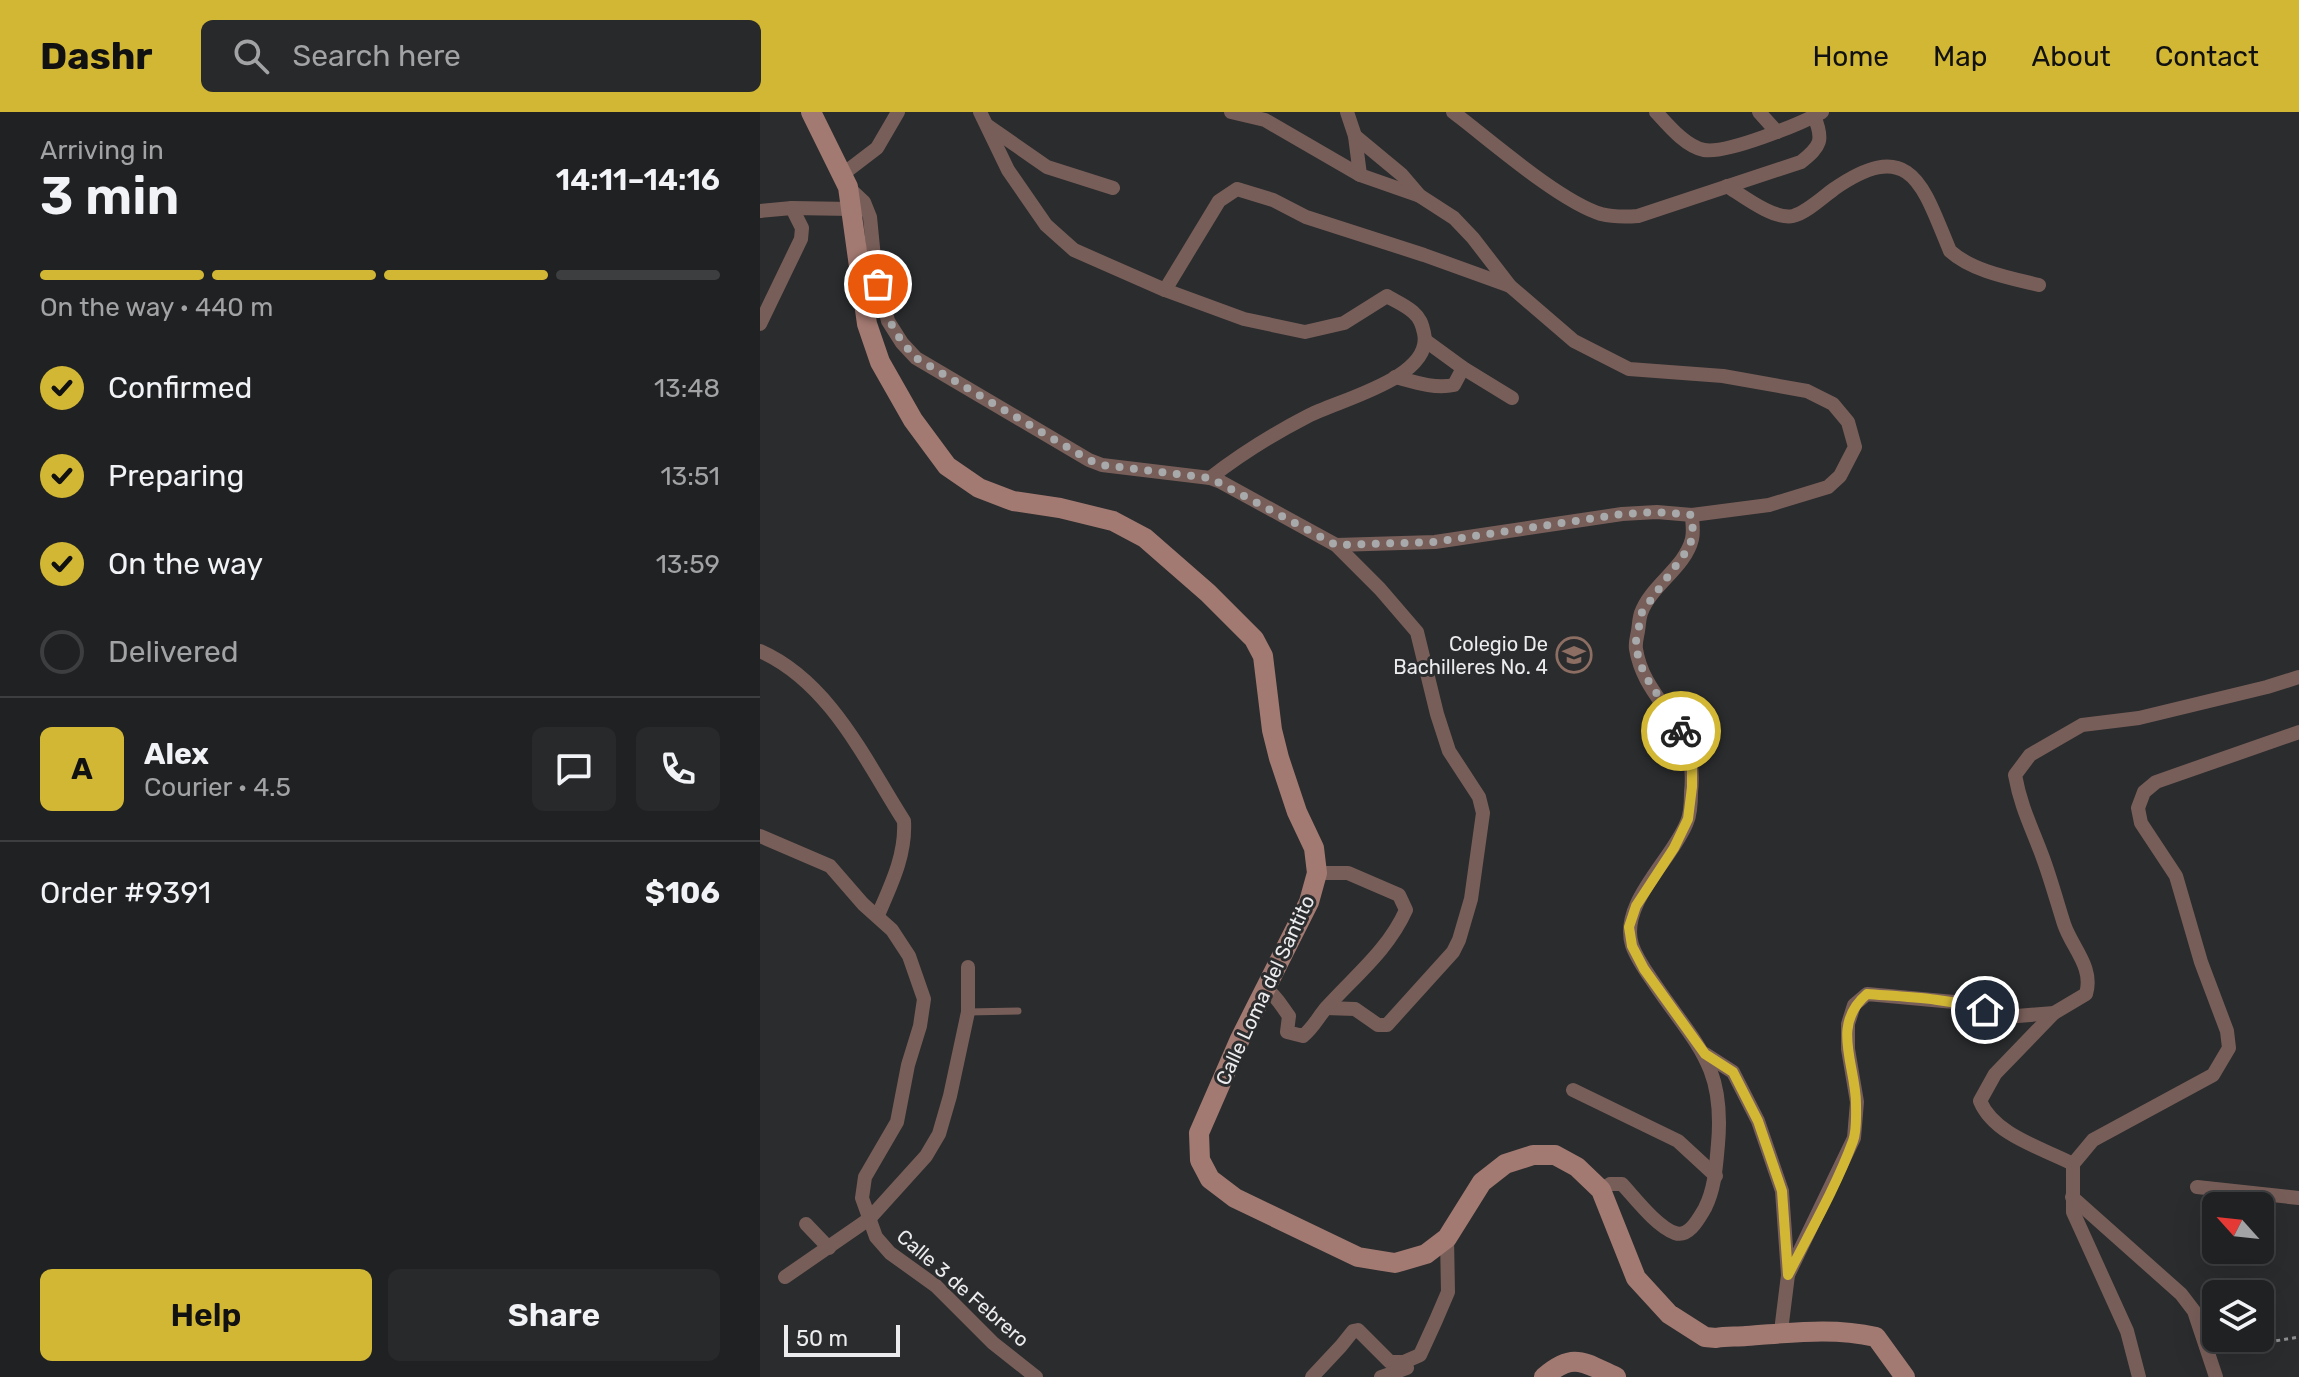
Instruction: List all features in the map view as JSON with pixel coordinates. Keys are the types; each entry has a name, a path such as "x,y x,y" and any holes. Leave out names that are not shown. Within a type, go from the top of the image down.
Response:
{"main road":[{"name":"Calle Loma del Santito","path":"811,112 846,181 867,324 880,362 913,420 947,466 979,488 1013,501 1113,521 1145,538 1208,593 1254,639 1263,656 1272,730 1297,812 1314,848 1317,873 1309,902 1240,1039 1199,1133 1200,1160 1210,1179 1235,1198 1358,1257 1395,1263 1426,1254 1447,1238 1482,1182 1505,1164 1533,1155 1555,1155 1577,1167 1601,1190 1636,1278 1669,1314 1705,1337 1781,1331 1849,1331 1876,1337 1905,1377"},
{"path":"1544,1377 1558,1364 1578,1360 1616,1377"}],"street":[{"path":"898,112 877,148 846,181 864,202 870,217 875,268 888,321 916,358 1089,460 1102,465 1210,478 1336,545 1417,632 1449,751 1473,787 1483,813 1471,899 1453,952 1387,1025 1378,1025 1355,1009 1326,1008"},
{"path":"980,112 1008,170 1046,225 1074,250 1165,290 1244,319 1305,332 1344,323 1387,296 1413,311 1422,322 1426,341 1415,364 1385,384 1311,414 1245,451 1210,478"},
{"path":"1231,112 1265,120 1360,175 1420,196 1454,218 1510,286 1574,341 1629,369 1723,376 1807,391 1833,404 1848,422 1855,447 1840,476 1828,487 1769,505 1692,515 1657,512 1622,514 1435,542 1336,545"},
{"path":"1347,112 1355,136 1360,175"},
{"path":"1453,112 1572,200 1600,213 1622,217 1638,216 1801,162 1813,152 1821,134 1818,114 1745,143 1705,151 1687,141 1656,112"},
{"path":"1759,112 1777,132"},
{"path":"988,126 1047,167 1113,188"},
{"path":"1355,136 1402,175 1420,196"},
{"path":"1727,186 1759,206 1782,216 1795,216 1857,173 1887,165 1904,170 1919,181 1950,251 1957,257 2002,276 2039,285"},
{"path":"1165,290 1219,201 1237,189 1273,200 1306,217 1510,286"},
{"path":"760,324 801,239 802,228 792,208"},
{"path":"760,211 852,209"},
{"path":"1426,341 1512,398"},
{"path":"1395,377 1432,386 1454,385 1463,368"},
{"path":"1601,1190 1610,1184 1622,1184 1652,1216 1673,1233 1680,1234 1689,1231 1698,1221 1709,1201 1716,1176 1721,1114 1717,1082 1705,1054 1644,969 1632,946 1629,927 1642,895 1674,848 1688,819 1692,758 1682,733 1644,674 1635,646 1642,612 1688,549 1693,536 1692,515"},
{"path":"760,651 795,670 815,689 904,821 905,840 896,873 878,915"},
{"path":"2073,1164 2003,1129 1985,1114 1980,1101 1995,1074 2054,1013 2086,994 2090,982 2082,957 2065,926 2041,853 2020,805 2015,775 2030,755 2082,725 2139,718 2299,677"},
{"path":"2139,1377 2127,1331 2073,1212 2073,1164 2093,1140 2213,1075 2229,1048 2227,1031 2201,962 2176,876 2141,823 2138,808 2144,792 2156,782 2299,732"},
{"name":"Calle 3 de Febrero","path":"760,836 830,866 863,904 892,930 909,956 924,999 897,1122 862,1186 862,1198 876,1237 890,1253 936,1286 993,1343 1036,1377"},
{"path":"1266,989 1289,1016 1286,1029 1289,1033 1305,1034 1397,931 1406,910 1399,895 1348,873 1317,873"},
{"path":"785,1277 869,1219 926,1156 939,1134 968,1012 968,967"},
{"path":"1788,1275 1854,1138 1857,1102 1848,1049 1848,1024 1854,1005 1867,994 1965,1003 2005,1017 2054,1013"},
{"path":"1705,1054 1733,1072 1758,1121 1782,1191 1788,1275 1781,1331"},
{"path":"1573,1090 1678,1141 1716,1176"},
{"path":"2197,1187 2299,1198"},
{"path":"2072,1197 2181,1294 2194,1311 2202,1333"},
{"path":"806,1224 829,1248"},
{"path":"1312,1377 1353,1331 1358,1330 1390,1362 1404,1362 1420,1355 1448,1292 1447,1238"},
{"path":"2209,1352 2216,1377"},
{"path":"1381,1377 1407,1368 1404,1362"}],"lane":[{"path":"968,1012 1018,1011"}],"path":[{"path":"2274,1341 2299,1337"}],"way so far":[{"path":"878,284 888,321 916,358 1071,451 1102,465 1210,478 1336,545 1435,542 1622,514 1676,512 1692,515 1693,536 1688,549 1642,612 1635,646 1644,674 1681,731"}],"place":[{"name":"Colegio De Bachilleres No. 4","path":"1574,655"}],"route":[{"path":"1681,731 1692,758 1688,819 1674,848 1636,906 1629,927 1632,946 1644,969 1705,1054 1733,1072 1758,1121 1782,1191 1788,1275 1854,1138 1857,1102 1848,1049 1848,1024 1854,1005 1867,994 1965,1003 1985,1010"}]}
